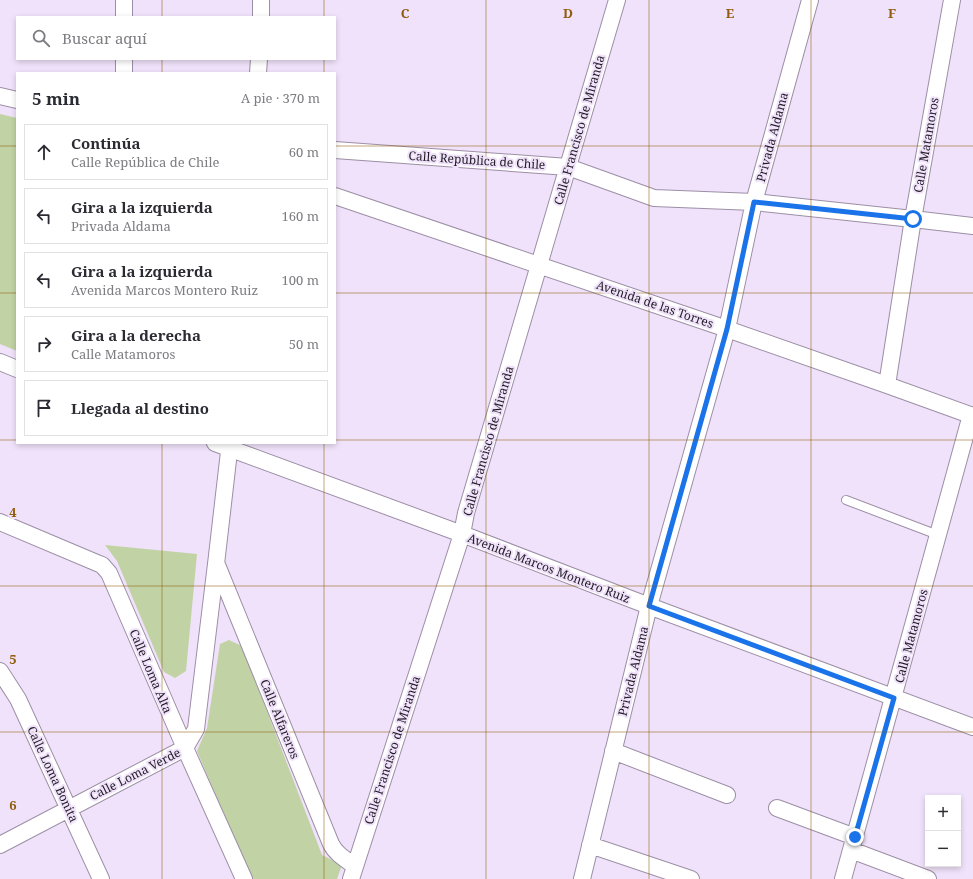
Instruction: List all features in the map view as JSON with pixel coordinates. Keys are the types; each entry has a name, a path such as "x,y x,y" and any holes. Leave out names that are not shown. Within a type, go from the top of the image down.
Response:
{"street":[{"path":"124,0 124,16"},
{"path":"260,16 261,0"},
{"name":"Calle Francisco de Miranda","path":"353,872 462,534 466,513 617,0"},
{"name":"Privada Aldama","path":"582,879 649,606 727,329 754,202 810,0"},
{"name":"Calle Matamoros","path":"887,385 913,219 952,0"},
{"path":"124,60 124,72"},
{"path":"258,72 259,60"},
{"path":"0,96 16,100"},
{"name":"Calle República de Chile","path":"336,150 568,167 654,198 754,202 973,226"},
{"name":"Avenida de las Torres","path":"336,196 727,329 972,416"},
{"path":"0,362 16,369"},
{"name":"Calle Matamoros","path":"843,879 972,416"},
{"name":"Avenida Marcos Montero Ruiz","path":"225,445 973,727"},
{"name":"Calle Alfareros","path":"185,748 196,729 216,564 225,445"},
{"name":"Calle Loma Alta","path":"0,522 97,563 106,569 112,579 185,748 244,879"},
{"name":"Calle Alfareros","path":"216,564 330,844 353,872"},
{"name":"Calle Loma Bonita","path":"0,671 18,699 102,879"},
{"name":"Calle Loma Verde","path":"0,845 185,748"},
{"path":"613,751 727,795"},
{"path":"777,808 928,879"},
{"path":"590,845 691,879"}],"lane":[{"path":"846,500 938,536"}],"green space":[{"path":"0,114 16,118 16,351 0,344"},
{"path":"105,545 197,554 186,671 175,678 164,672 117,561"},
{"path":"229,640 242,646 322,855 342,865 337,879 251,879 197,751 207,728 220,644"}],"route":[{"path":"855,837 894,698 649,606 727,329 754,202 913,219"}]}
